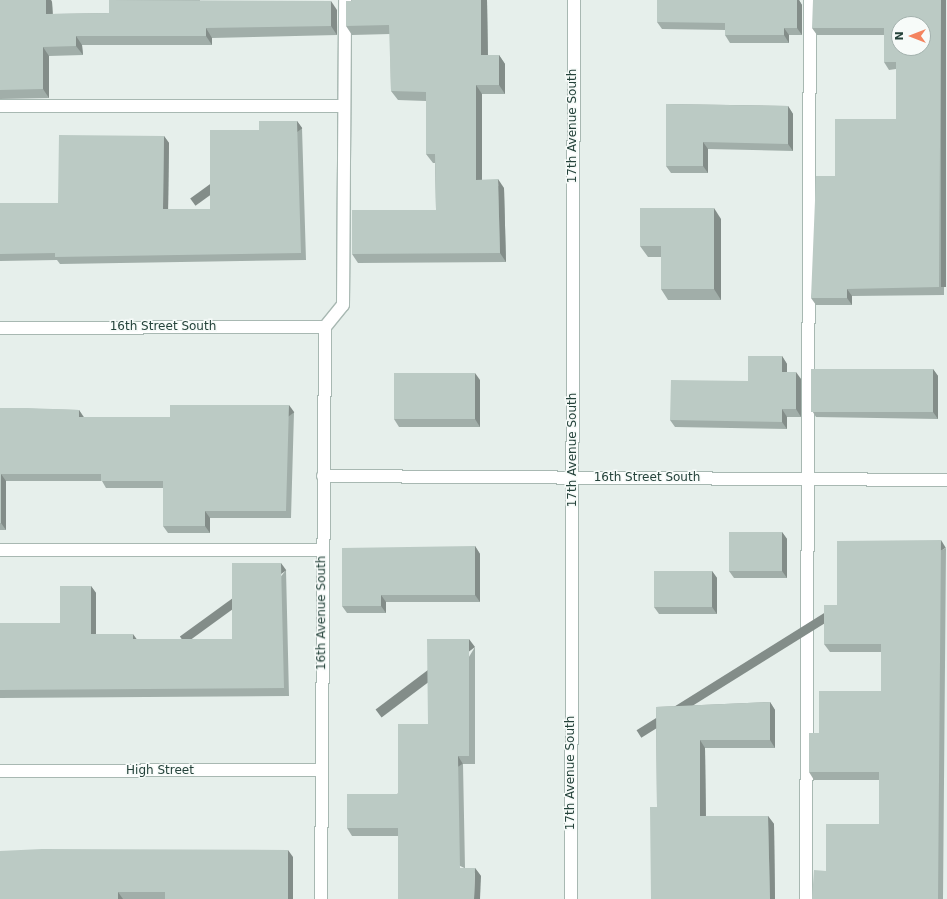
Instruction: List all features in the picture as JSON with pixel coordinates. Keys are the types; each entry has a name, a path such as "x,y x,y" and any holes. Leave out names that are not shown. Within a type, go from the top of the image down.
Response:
{"street":[{"path":"325,326 343,305 345,0"},
{"name":"17th Avenue South","path":"571,899 574,0"},
{"path":"806,899 806,478 810,0"},
{"path":"0,106 344,106"},
{"name":"16th Street South","path":"0,328 325,326"},
{"name":"16th Avenue South","path":"321,899 322,550 325,326"},
{"name":"16th Street South","path":"323,476 947,480"},
{"path":"0,550 322,550"},
{"name":"High Street","path":"0,772 321,770"}],"building":[{"path":"0,0 46,0 46,14 109,13 109,0 331,1 331,26 206,28 206,36 76,36 76,46 43,47 43,89 0,90"},
{"path":"481,0 481,55 499,55 499,85 476,85 476,180 498,179 500,253 352,254 352,210 436,210 435,154 426,154 426,92 391,91 389,25 346,26 346,1"},
{"path":"657,0 797,0 797,28 784,28 784,35 725,35 725,23 657,22"},
{"path":"813,0 941,0 939,287 847,289 847,298 811,298 816,176 835,176 835,119 896,119 896,62 884,62 884,28 812,28"},
{"path":"666,104 788,106 788,144 703,142 703,166 666,166"},
{"path":"259,121 297,121 301,253 55,257 55,253 0,254 0,203 58,203 59,135 164,136 163,209 210,209 210,130 259,130"},
{"path":"640,208 714,208 714,289 661,289 661,246 640,246"},
{"path":"748,356 782,356 782,372 796,372 796,409 782,409 782,422 670,420 671,380 748,381"},
{"path":"811,369 933,369 933,412 811,412"},
{"path":"394,373 475,373 475,419 394,419"},
{"path":"170,405 289,405 286,511 205,511 205,526 163,526 163,481 101,481 101,474 1,474 0,523 0,408 79,410 79,417 170,417"},
{"path":"729,532 782,532 782,571 729,571"},
{"path":"941,540 938,899 812,899 814,870 826,871 826,824 879,824 879,772 809,772 809,733 819,733 819,691 881,691 881,644 824,644 824,605 837,605 837,541"},
{"path":"475,546 475,595 381,595 381,606 342,606 342,548"},
{"path":"232,563 281,563 284,688 0,690 0,623 60,623 60,586 91,586 91,634 133,634 133,639 232,639"},
{"path":"654,571 712,571 712,607 654,607"},
{"path":"427,639 469,639 469,756 458,756 460,868 475,868 474,899 398,899 398,828 347,828 347,794 398,794 398,724 428,724"},
{"path":"770,702 770,740 700,740 700,816 768,816 770,899 651,899 650,807 657,807 656,707"},
{"path":"42,849 288,850 288,899 165,899 165,892 118,892 118,899 0,899 0,851"}]}
